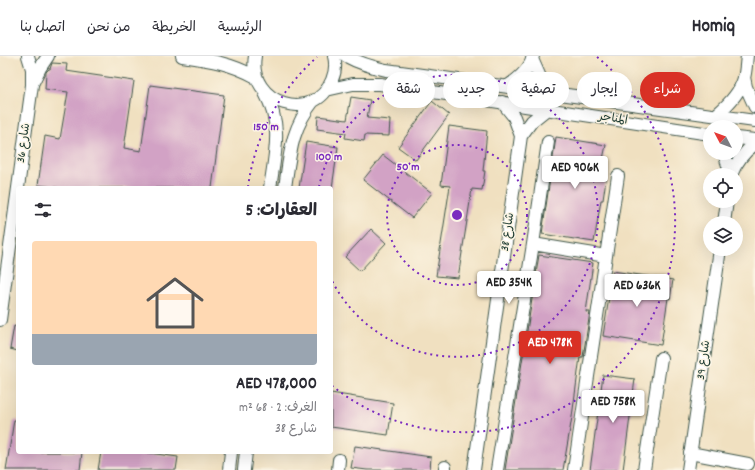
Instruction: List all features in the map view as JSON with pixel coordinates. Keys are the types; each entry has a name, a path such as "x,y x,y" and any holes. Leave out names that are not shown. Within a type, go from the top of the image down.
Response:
{"street":[{"name":"شارع 36","path":"18,186 32,85 32,69 28,56"},
{"name":"شارع 36","path":"32,85 40,68 48,56"},
{"path":"182,56 228,64 242,69 256,77"},
{"path":"255,56 254,69 256,77 270,103 275,116 277,130 270,186"},
{"path":"285,186 294,134 302,116 314,100 326,90 334,76 334,56"},
{"name":"المناجر","path":"346,56 356,62 386,70 507,86"},
{"path":"716,115 736,94 744,78 747,56"},
{"path":"524,72 533,58"},
{"path":"533,58 538,72"},
{"path":"744,78 746,87 755,106"},
{"name":"المناجر","path":"326,90 353,84 380,84 703,133"},
{"path":"263,90 276,100 283,103 299,105 314,100"},
{"name":"المناجر","path":"569,94 755,121"},
{"path":"502,102 514,117 522,136"},
{"name":"شارع 38","path":"474,470 522,136 532,120 547,109"},
{"path":"743,139 755,140"},
{"path":"497,470 548,142"},
{"path":"735,168 742,156 755,144"},
{"path":"574,470 618,176"},
{"name":"شارع 36","path":"0,320 16,202"},
{"path":"533,244 606,256"},
{"name":"شارع 39","path":"688,470 719,256"},
{"path":"644,470 661,358"},
{"path":"690,453 748,464"},
{"path":"229,470 231,454"},
{"path":"244,470 246,454"}],"building":[{"path":"52,63 67,64 66,71 134,81 124,148 141,151 150,85 224,95 212,186 38,185 45,136 60,139 68,92 45,89 46,72 50,69"},
{"path":"351,97 370,100 367,118 390,120 389,136 365,135 364,141 345,138 346,133 317,129 318,116 347,120"},
{"path":"435,103 449,115 416,160 398,147 427,108 435,108"},
{"path":"449,126 487,131 483,171 485,171 482,190 472,189 458,278 436,276 450,186 441,185"},
{"path":"556,137 606,145 599,178 606,179 594,242 542,234"},
{"path":"306,142 338,147 332,186 299,186"},
{"path":"383,155 432,193 412,218 363,180"},
{"path":"371,229 386,243 360,271 345,257"},
{"path":"539,255 593,263 586,312 590,312 583,357 580,357 563,470 505,470"},
{"path":"613,271 673,280 670,299 668,298 661,345 603,336"},
{"path":"14,326 16,326 16,350 10,349"},
{"path":"603,375 635,379 623,470 590,470"},
{"path":"333,393 393,403 388,435 333,427"},
{"path":"14,420 16,420 16,454 82,454 80,470 6,470"},
{"path":"355,446 431,457 430,470 367,470 351,468"},
{"path":"101,454 156,454 178,457 176,470 98,470"}]}
